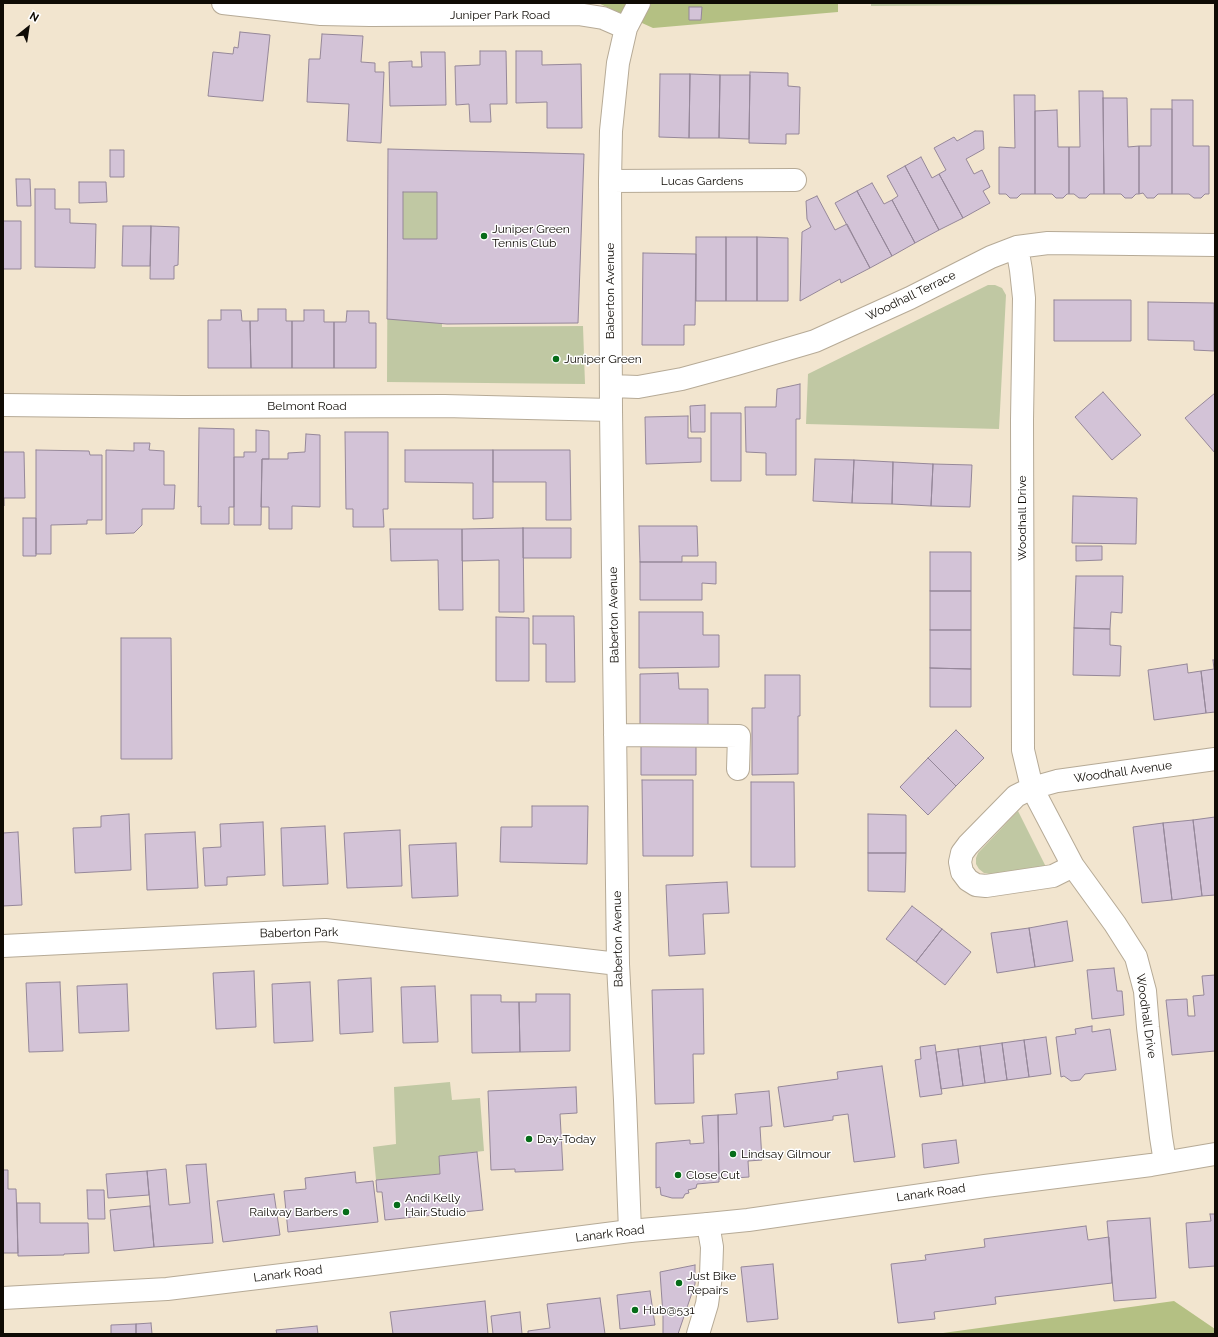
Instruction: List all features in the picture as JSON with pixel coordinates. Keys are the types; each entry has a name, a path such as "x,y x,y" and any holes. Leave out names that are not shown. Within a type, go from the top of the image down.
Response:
{"street":[{"name":"Juniper Park Road","path":"223,3 321,14 371,9 578,14 603,18 626,28"},
{"name":"Baberton Avenue","path":"630,1231 618,964 611,410 610,181 611,130 618,63 626,28 639,3"},
{"name":"Lucas Gardens","path":"610,181 795,180"},
{"name":"Woodhall Terrace","path":"611,386 638,387 682,379 815,341 910,298 991,257 1017,247 1048,243 1215,244"},
{"name":"Woodhall Drive","path":"1017,247 1024,298 1022,420 1023,750 1032,788 1073,866 1115,924 1136,957 1145,991 1154,1082 1165,1162"},
{"name":"Belmont Road","path":"3,405 182,407 444,406 611,410"},
{"path":"615,735 739,736 738,769"},
{"name":"Woodhall Avenue","path":"1032,788 1057,781 1215,759"},
{"path":"1032,788 1016,796 968,845 962,853 960,862 962,872 968,880 976,885 986,886 1053,876 1073,866"},
{"name":"Baberton Park","path":"3,946 325,930 618,964"},
{"name":"Lanark Road","path":"3,1298 167,1289 630,1231 708,1224 1215,1154"},
{"path":"698,1334 706,1304 711,1276 712,1247 708,1224"}],"green space":[{"path":"598,3 838,3 838,12 653,28"},
{"path":"871,3 1160,3 1160,4 871,6"},
{"path":"439,153 442,327 583,326 585,384 387,382 388,154"},
{"path":"988,285 995,285 1002,288 1006,295 999,429 806,424 808,374"},
{"path":"1018,811 1046,867 990,874 984,873 976,864 978,853"},
{"path":"450,1082 452,1100 480,1098 484,1151 439,1156 440,1174 376,1180 373,1147 396,1144 394,1087"},
{"path":"1174,1301 1215,1329 1215,1334 936,1334"}],"building":[{"path":"689,7 702,7 701,20 689,20"},
{"path":"240,32 270,35 263,101 208,96 213,52 233,54 234,47 238,48"},
{"path":"322,34 363,36 361,62 375,63 375,72 384,72 381,143 347,141 349,104 307,102 309,59 320,59"},
{"path":"480,51 506,51 507,104 490,104 491,122 470,122 469,104 456,105 455,66 480,65"},
{"path":"516,51 542,51 542,65 581,64 582,128 547,128 547,102 516,103"},
{"path":"421,52 445,52 446,105 390,106 389,62 412,61 412,67 422,67"},
{"path":"750,72 788,73 788,86 800,87 799,134 786,134 786,144 749,143"},
{"path":"660,74 690,74 689,138 659,137"},
{"path":"690,74 720,75 719,138 689,138"},
{"path":"720,75 750,75 749,139 719,138"},
{"path":"1079,91 1103,91 1104,194 1090,194 1086,198 1079,198 1074,194 1069,194 1069,147 1080,147"},
{"path":"1014,95 1035,95 1035,194 1021,194 1017,198 1010,198 1006,194 999,194 999,147 1015,148"},
{"path":"1103,98 1127,98 1128,147 1139,146 1139,194 1136,194 1132,198 1125,198 1121,194 1104,194"},
{"path":"1172,100 1193,100 1193,146 1209,146 1209,194 1205,194 1201,198 1194,198 1189,194 1172,194"},
{"path":"1151,109 1172,109 1172,194 1158,194 1154,198 1147,198 1143,193 1139,194 1139,146 1151,146"},
{"path":"1057,110 1058,147 1069,147 1069,194 1063,198 1056,198 1052,194 1035,194 1035,111"},
{"path":"975,131 983,131 984,149 966,159 974,174 982,170 990,187 983,191 990,203 963,218 939,174 946,170 934,148 954,137 957,141"},
{"name":"Juniper Green Tennis Club","path":"388,149 584,154 578,323 447,324 387,319"},
{"path":"110,150 124,150 124,177 110,177"},
{"path":"921,157 932,178 939,174 963,218 939,230 905,166"},
{"path":"905,166 939,230 915,243 892,200 898,196 887,176"},
{"path":"16,179 30,179 31,206 17,206"},
{"path":"79,182 106,182 107,202 79,203"},
{"path":"872,183 884,204 892,200 915,243 892,256 857,191"},
{"path":"35,189 55,189 55,209 70,209 70,223 96,224 95,268 35,267"},
{"path":"857,191 892,256 870,268 835,203"},
{"path":"403,192 437,192 437,239 403,239"},
{"path":"817,196 835,230 847,224 870,268 841,283 840,279 800,301 802,232 811,227 807,219 806,201"},
{"path":"3,221 21,221 21,269 3,269"},
{"path":"123,226 151,226 150,266 122,266"},
{"path":"151,226 179,227 178,265 174,266 174,279 150,279"},
{"path":"696,237 726,237 726,301 696,301"},
{"path":"726,237 757,237 757,301 726,301"},
{"path":"757,237 788,238 788,301 757,301"},
{"path":"643,253 696,254 695,325 684,325 684,345 642,345"},
{"path":"1054,300 1131,300 1131,341 1054,341"},
{"path":"1148,302 1214,303 1214,351 1194,350 1194,341 1148,340"},
{"path":"258,309 286,309 286,321 292,321 292,368 251,368 250,321 258,321"},
{"path":"221,310 241,310 242,321 250,321 251,368 208,368 208,320 221,320"},
{"path":"304,310 324,310 324,322 334,322 334,368 292,368 292,321 304,321"},
{"path":"347,311 369,311 369,323 376,323 376,368 334,368 334,322 346,322"},
{"path":"800,384 800,419 796,419 796,475 766,475 766,453 746,452 745,407 776,407 777,389"},
{"path":"1103,392 1141,435 1112,460 1075,417"},
{"path":"1215,393 1215,453 1185,418"},
{"path":"705,405 705,432 691,432 690,406"},
{"path":"711,413 741,413 741,481 711,481"},
{"path":"688,416 688,438 701,438 701,462 646,464 645,417"},
{"path":"199,428 234,429 234,507 229,507 229,524 201,524 201,506 198,507"},
{"path":"256,430 269,431 269,459 262,459 261,525 234,525 234,457 244,457 244,452 256,452"},
{"path":"345,432 388,432 388,509 383,509 384,527 353,527 353,509 346,509"},
{"path":"306,434 320,435 320,507 292,506 292,529 269,529 269,507 261,507 262,459 288,459 288,453 305,452"},
{"path":"134,443 150,443 149,450 164,451 164,485 175,485 174,509 142,509 142,525 134,533 106,534 106,450 134,451"},
{"path":"36,450 89,451 90,455 102,455 102,520 87,520 87,524 51,525 51,554 36,554"},
{"path":"405,450 493,450 493,518 473,519 473,483 405,482"},
{"path":"493,450 570,450 571,520 546,520 546,482 493,482"},
{"path":"3,452 24,452 25,498 4,498 4,506 3,506"},
{"path":"815,459 854,460 852,503 813,501"},
{"path":"854,460 893,462 892,504 852,503"},
{"path":"893,462 933,464 931,506 892,504"},
{"path":"933,464 972,465 970,507 931,506"},
{"path":"1073,496 1137,498 1136,544 1072,543"},
{"path":"23,518 36,518 36,556 23,556"},
{"path":"639,526 697,526 698,556 682,556 682,562 640,562"},
{"path":"523,528 524,612 499,612 499,560 462,561 462,529"},
{"path":"523,528 571,528 571,558 523,558"},
{"path":"390,529 462,529 463,610 439,610 438,560 391,561"},
{"path":"1076,546 1102,546 1102,560 1076,561"},
{"path":"930,552 971,552 971,591 930,591"},
{"path":"640,562 716,562 716,584 702,583 702,600 640,600"},
{"path":"1076,576 1123,576 1122,613 1111,612 1110,629 1074,628"},
{"path":"930,591 971,591 971,630 930,630"},
{"path":"639,612 703,612 703,635 719,635 719,667 639,668"},
{"path":"533,616 574,616 575,682 546,682 546,644 533,644"},
{"path":"496,617 529,618 529,681 496,681"},
{"path":"1074,628 1110,629 1110,645 1121,646 1120,676 1073,675"},
{"path":"930,630 971,630 971,669 930,668"},
{"path":"121,638 171,638 172,759 121,759"},
{"path":"1213,660 1215,660 1215,712 1206,713 1201,671 1214,669"},
{"path":"1187,664 1188,673 1201,671 1206,713 1154,720 1148,670"},
{"path":"930,668 971,669 971,707 930,707"},
{"path":"678,673 679,689 708,689 708,725 640,725 640,674"},
{"path":"765,675 800,675 798,774 752,775 752,708 765,708"},
{"path":"956,730 984,758 956,786 928,758"},
{"path":"641,742 696,742 696,775 641,775"},
{"path":"928,758 956,786 928,815 900,787"},
{"path":"642,780 693,780 693,856 643,856"},
{"path":"751,782 794,782 795,867 751,867"},
{"path":"532,806 588,806 587,864 500,862 501,827 532,827"},
{"path":"129,814 131,870 75,873 73,828 101,827 101,816"},
{"path":"868,814 906,815 906,853 868,853"},
{"path":"1215,817 1215,895 1202,896 1193,820"},
{"path":"1193,820 1202,896 1172,900 1163,823"},
{"path":"263,822 265,875 227,877 227,885 205,886 203,848 221,847 220,824"},
{"path":"1163,823 1172,900 1142,903 1133,827"},
{"path":"325,826 328,884 283,886 281,828"},
{"path":"400,830 402,886 347,888 344,833"},
{"path":"18,832 22,905 3,906 3,833"},
{"path":"195,832 198,888 147,890 145,834"},
{"path":"456,843 458,896 412,898 409,845"},
{"path":"868,853 906,853 905,892 868,891"},
{"path":"727,882 729,913 703,914 705,954 669,956 666,885"},
{"path":"912,906 942,929 916,962 886,939"},
{"path":"1067,921 1073,961 1035,967 1029,928"},
{"path":"1029,928 1035,967 997,973 991,933"},
{"path":"942,929 971,952 945,985 916,962"},
{"path":"1114,968 1117,991 1122,991 1124,1015 1092,1019 1087,970"},
{"path":"254,971 256,1027 216,1029 213,973"},
{"path":"1215,975 1215,1051 1172,1055 1166,1000 1187,999 1188,1016 1195,1016 1193,996 1204,995 1202,976"},
{"path":"371,978 373,1032 340,1034 338,980"},
{"path":"60,982 63,1051 29,1052 26,983"},
{"path":"310,982 313,1041 274,1043 272,984"},
{"path":"127,984 129,1031 79,1033 77,986"},
{"path":"435,986 438,1042 403,1043 401,987"},
{"path":"703,989 704,1054 693,1054 694,1103 655,1104 652,990"},
{"path":"536,994 570,994 570,1051 520,1052 519,1002 536,1002"},
{"path":"471,995 501,995 501,1002 519,1002 520,1052 472,1053"},
{"path":"1092,1026 1092,1032 1110,1029 1116,1070 1085,1074 1080,1080 1071,1081 1064,1076 1061,1077 1056,1037 1076,1034 1075,1029"},
{"path":"1046,1037 1051,1074 1029,1077 1024,1040"},
{"path":"1024,1040 1029,1077 1007,1080 1002,1043"},
{"path":"1002,1043 1007,1080 985,1083 980,1046"},
{"path":"935,1045 942,1094 920,1097 915,1060 921,1059 920,1047"},
{"path":"980,1046 985,1083 963,1086 958,1049"},
{"path":"958,1049 963,1086 941,1089 936,1052"},
{"path":"882,1066 895,1157 854,1162 848,1114 833,1116 833,1120 784,1127 778,1087 838,1079 837,1072"},
{"path":"576,1087 577,1113 560,1114 563,1170 515,1172 515,1169 491,1170 488,1091"},
{"path":"769,1091 772,1126 760,1127 762,1160 748,1161 749,1177 719,1179 718,1115 737,1114 735,1094"},
{"path":"718,1115 719,1182 697,1184 696,1188 688,1190 689,1193 685,1194 683,1198 672,1198 661,1195 660,1187 656,1188 656,1143 690,1140 690,1144 704,1143 702,1116"},
{"path":"956,1140 959,1163 924,1168 922,1144"},
{"path":"477,1152 483,1210 385,1220 382,1192 377,1192 376,1180 440,1174 439,1156"},
{"path":"206,1164 213,1243 154,1247 147,1171 166,1169 169,1205 190,1203 186,1165"},
{"path":"3,1170 8,1170 8,1189 16,1189 18,1253 3,1253"},
{"path":"147,1171 149,1195 108,1198 106,1174"},
{"path":"355,1172 356,1183 373,1181 378,1222 288,1232 284,1191 306,1189 305,1178"},
{"path":"87,1190 104,1190 105,1219 88,1219"},
{"path":"274,1194 280,1235 223,1242 217,1201"},
{"path":"17,1203 40,1203 40,1223 88,1223 89,1253 18,1256"},
{"path":"150,1206 154,1247 114,1251 110,1210"},
{"path":"1210,1214 1215,1214 1215,1266 1189,1268 1186,1223 1211,1221"},
{"path":"1150,1218 1156,1298 1114,1301 1107,1221"},
{"path":"1086,1226 1088,1240 1109,1237 1112,1283 995,1297 996,1304 934,1312 935,1319 898,1323 891,1264 926,1260 925,1255 985,1247 984,1239"},
{"path":"773,1264 778,1319 747,1322 741,1267"},
{"path":"695,1265 695,1284 678,1334 663,1334 660,1272"},
{"name":"Hub@531","path":"650,1291 655,1325 620,1329 617,1295"},
{"path":"600,1298 605,1334 528,1334 528,1331 550,1328 547,1304"},
{"path":"485,1301 488,1334 393,1334 390,1312"},
{"path":"520,1312 522,1334 493,1334 491,1316"},
{"path":"151,1323 152,1334 136,1334 136,1324"},
{"path":"136,1324 136,1334 111,1334 111,1325"},
{"path":"317,1326 318,1334 277,1334 276,1330"}],"place":[{"name":"Juniper Green Tennis Club","path":"484,236"},
{"name":"Juniper Green","path":"556,359"},
{"name":"Day-Today","path":"529,1139"},
{"name":"Lindsay Gilmour","path":"733,1154"},
{"name":"Close Cut","path":"678,1175"},
{"name":"Andi Kelly Hair Studio","path":"397,1205"},
{"name":"Railway Barbers","path":"346,1212"},
{"name":"Just Bike Repairs","path":"679,1283"},
{"name":"Hub@531","path":"635,1310"}]}
